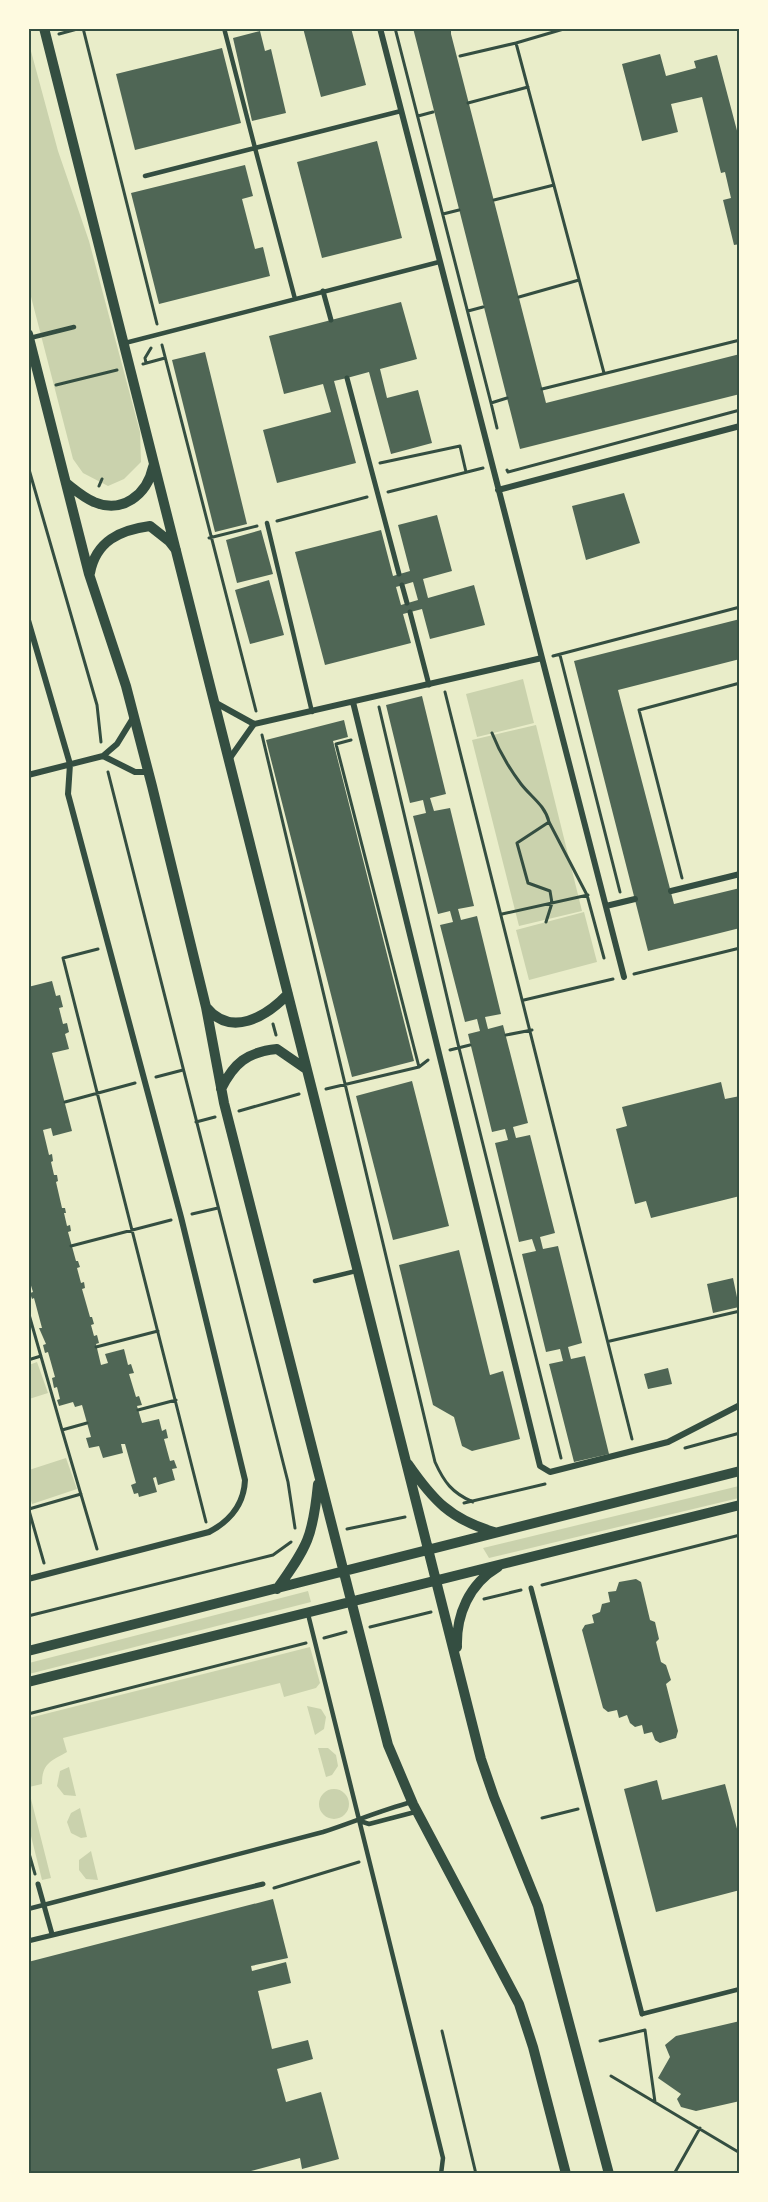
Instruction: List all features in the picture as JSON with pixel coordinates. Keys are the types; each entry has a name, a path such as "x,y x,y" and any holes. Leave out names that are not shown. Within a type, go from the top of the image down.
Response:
{"street":[{"path":"44,28 487,1780 538,1906 609,2174"},
{"path":"380,28 624,976"},
{"path":"323,291 331,320"},
{"path":"29,336 33,366 43,389 90,574 126,686 148,772 206,1007 227,1114 388,1745 414,1807 519,2004 533,2047 566,2174"},
{"path":"347,378 399,574"},
{"path":"498,490 740,426"},
{"path":"66,483 94,502 109,506 123,505 140,495 146,488 154,465"},
{"path":"90,574 96,553 102,546 129,529 150,526 169,541 179,555"},
{"path":"402,585 407,603"},
{"path":"410,612 429,685"},
{"path":"28,620 70,764 68,794 181,1217 245,1480 245,1491 239,1504 227,1521 209,1532 28,1579"},
{"path":"216,703 256,724 542,658"},
{"path":"353,702 540,1466 547,1472 673,1440 739,1407"},
{"path":"28,775 103,756 117,744 133,718"},
{"path":"230,758 256,724"},
{"path":"103,756 135,772 148,772"},
{"path":"671,891 740,874"},
{"path":"606,906 635,899"},
{"path":"206,1007 220,1020 237,1024 253,1021 267,1014 288,994"},
{"path":"221,1089 238,1062 256,1052 277,1049 306,1069"},
{"path":"404,1459 442,1507 473,1526 494,1532"},
{"path":"28,1651 740,1471"},
{"path":"277,1588 310,1538 314,1522 318,1474"},
{"path":"28,1682 740,1505"},
{"path":"459,1672 457,1638 465,1604 481,1580 506,1562"},
{"path":"531,1588 642,2014"},
{"path":"38,1884 52,1934"},
{"path":"28,1941 263,1887"}],"lane":[{"path":"224,28 295,299"},
{"path":"145,176 401,111"},
{"path":"124,343 439,262"},
{"path":"29,336 74,327"},
{"path":"267,524 312,712"},
{"path":"315,1281 357,1271"},
{"path":"308,1612 444,2158 441,2174"},
{"path":"360,1821 369,1824 414,1807"},
{"path":"28,1908 360,1821 367,1814 414,1807"},
{"path":"642,2014 740,1989"}],"path":[{"path":"83,28 159,334"},
{"path":"395,28 498,433"},
{"path":"460,56 567,28"},
{"path":"516,43 604,373"},
{"path":"468,103 528,87"},
{"path":"418,116 433,112"},
{"path":"494,200 554,185"},
{"path":"443,213 459,210"},
{"path":"519,297 579,280"},
{"path":"468,311 483,307"},
{"path":"542,389 740,340"},
{"path":"146,363 147,353 161,342 256,724 312,929 435,1462 444,1482 458,1496 473,1502 442,1507"},
{"path":"43,389 165,358"},
{"path":"491,403 507,398"},
{"path":"209,538 505,463 508,472 740,410"},
{"path":"370,465 460,446 466,472"},
{"path":"28,466 97,705 103,756 291,1496 296,1520 292,1541"},
{"path":"99,486 102,479"},
{"path":"542,658 740,608"},
{"path":"560,655 623,902"},
{"path":"443,681 610,1341 635,1451"},
{"path":"684,887 639,710 740,683"},
{"path":"376,697 459,1048 564,1468"},
{"path":"492,734 497,747 522,785 547,812 549,822 587,895 604,958"},
{"path":"336,744 419,1067"},
{"path":"546,922 552,903 550,891 528,884 517,843 549,822"},
{"path":"502,914 602,892"},
{"path":"108,946 63,958 209,1532"},
{"path":"273,1024 276,1035"},
{"path":"506,1035 532,1030"},
{"path":"196,1122 312,1091 347,1085 419,1067 439,1052 470,1045"},
{"path":"65,1102 99,1094"},
{"path":"72,1246 218,1208"},
{"path":"28,1311 101,1560"},
{"path":"610,1341 740,1311"},
{"path":"96,1347 158,1331"},
{"path":"28,1360 41,1356"},
{"path":"43,1361 50,1359"},
{"path":"138,1410 176,1400"},
{"path":"62,1430 87,1423"},
{"path":"47,1574 29,1508 81,1494"},
{"path":"334,1532 418,1514"},
{"path":"465,1604 740,1535"},
{"path":"28,1616 273,1555 292,1541 310,1538"},
{"path":"28,1714 443,1609"},
{"path":"542,1818 588,1807"},
{"path":"28,1850 35,1874"},
{"path":"263,1887 370,1859"},
{"path":"642,2014 655,2102"},
{"path":"600,2041 645,2030"},
{"path":"442,2031 476,2174"},
{"path":"611,2076 740,2153"},
{"path":"674,2174 700,2128"}],"green space":[{"path":"28,40 58,151 89,241 140,432 141,462 124,479 108,486 83,473 73,459 29,289"},
{"path":"523,679 534,723 477,737 466,694"},
{"path":"536,725 582,911 519,926 472,740"},
{"path":"584,912 597,962 529,980 516,930"},
{"path":"37,1362 48,1393 29,1399 29,1365"},
{"path":"66,1458 77,1489 32,1504 29,1494 29,1470"},
{"path":"739,1486 739,1498 489,1558 483,1548"},
{"path":"308,1591 311,1602 29,1674 29,1663"},
{"path":"310,1647 320,1683 316,1688 284,1697 280,1683 63,1738 67,1752 48,1764 42,1777 42,1784 29,1787 29,1718"},
{"path":"307,1706 321,1709 326,1717 324,1729 315,1735"},
{"path":"318,1748 328,1748 336,1755 338,1766 332,1775 326,1777"},
{"path":"69,1767 76,1796 64,1795 57,1786 60,1771"},
{"path":"334,1789 340,1790 348,1798 348,1810 340,1818 334,1819 328,1818 320,1810 319,1804 320,1798 328,1790"},
{"path":"29,1791 51,1878 42,1880 29,1828"},
{"path":"80,1808 87,1837 81,1838 71,1833 67,1822 71,1813"},
{"path":"91,1851 98,1880 86,1879 79,1870 79,1860"}],"building":[{"path":"303,28 351,28 366,85 321,97"},
{"path":"413,28 459,28 451,31 451,34 546,403 740,354 740,394 520,449"},
{"path":"260,31 265,51 271,49 286,113 252,121 233,38"},
{"path":"222,48 241,123 135,150 116,74"},
{"path":"660,54 666,76 696,68 694,61 717,55 740,142 740,244 734,245 723,200 731,198 725,172 721,173 702,97 671,104 678,132 642,141 622,64"},
{"path":"377,141 402,238 322,258 297,162"},
{"path":"245,165 253,196 242,199 255,249 263,247 270,276 159,304 131,193"},
{"path":"401,302 417,359 380,369 387,398 418,390 432,443 391,454 369,372 334,381 356,463 277,483 263,430 331,412 323,384 284,394 269,336"},
{"path":"205,352 247,524 215,532 172,360"},
{"path":"624,493 640,543 586,560 572,506"},
{"path":"437,515 452,571 423,579 428,598 474,585 485,625 430,639 422,609 403,614 411,643 325,665 295,552 381,530 393,576 410,571 398,525","holes":["413,582 418,600 401,605 396,587"]},
{"path":"261,530 273,574 237,583 226,540"},
{"path":"269,580 284,635 250,644 235,590"},
{"path":"740,619 740,659 618,690 674,904 740,888 740,928 648,951 574,661"},
{"path":"422,696 446,794 430,798 434,811 450,808 474,906 458,909 461,920 477,916 501,1014 485,1017 488,1029 503,1025 528,1123 513,1127 516,1138 530,1135 555,1233 540,1237 543,1249 558,1246 582,1343 568,1347 571,1359 585,1356 609,1454 574,1462 549,1364 563,1361 560,1349 546,1352 522,1254 536,1251 532,1239 519,1242 495,1143 508,1140 505,1129 492,1132 468,1034 480,1031 477,1019 465,1022 440,925 453,922 450,911 438,914 413,816 426,813 423,800 410,803 386,705"},
{"path":"344,720 348,737 333,741 414,1061 352,1077 266,740"},
{"path":"52,981 56,996 60,995 63,1007 59,1008 63,1024 67,1023 69,1032 65,1034 69,1049 52,1053 72,1131 53,1136 51,1128 43,1130 49,1155 52,1154 53,1161 51,1162 54,1175 57,1175 58,1181 56,1182 62,1208 65,1208 67,1226 70,1225 71,1231 68,1232 76,1261 80,1267 77,1268 81,1283 84,1282 85,1288 82,1289 94,1324 91,1325 94,1336 97,1335 99,1343 96,1344 101,1365 108,1363 105,1354 124,1349 128,1365 131,1364 134,1373 129,1374 136,1397 139,1396 142,1405 137,1406 142,1423 159,1419 162,1431 166,1429 168,1438 164,1439 170,1461 174,1460 177,1468 172,1469 175,1480 158,1485 156,1477 153,1478 157,1492 139,1497 138,1493 134,1494 131,1485 136,1483 125,1444 121,1444 123,1453 103,1458 99,1446 89,1448 86,1438 91,1437 82,1405 75,1407 73,1402 59,1406 57,1387 54,1388 52,1378 55,1377 48,1352 45,1353 43,1345 46,1344 39,1328 42,1328 34,1298 32,1299 30,1293 33,1292 28,1276 28,987"},
{"path":"412,1081 449,1226 393,1240 356,1096"},
{"path":"721,1082 725,1099 740,1096 740,1196 651,1218 646,1201 635,1204 616,1129 627,1126 622,1107"},
{"path":"459,1250 490,1375 503,1371 520,1439 472,1451 462,1446 454,1417 433,1405 399,1265"},
{"path":"733,1278 739,1307 713,1313 707,1284"},
{"path":"668,1368 672,1384 648,1389 644,1374"},
{"path":"636,1579 641,1582 650,1620 655,1622 659,1639 656,1642 661,1662 666,1665 671,1680 666,1684 678,1731 676,1738 660,1743 655,1740 652,1732 644,1734 642,1725 635,1727 630,1723 627,1715 619,1718 617,1710 608,1712 603,1708 582,1630 585,1625 594,1623 592,1615 600,1612 602,1604 610,1602 608,1592 616,1591 619,1582"},
{"path":"657,1780 662,1800 725,1784 740,1840 740,1890 656,1912 624,1789"},
{"path":"273,1899 288,1958 251,1966 252,1971 286,1962 291,1983 258,1991 272,2049 308,2040 313,2059 277,2069 286,2102 321,2092 339,2159 302,2169 300,2158 251,2171 251,2174 28,2174 28,1962"},
{"path":"740,2021 740,2101 696,2111 681,2107 677,2099 681,2094 658,2078 670,2057 665,2045 676,2036"}]}
